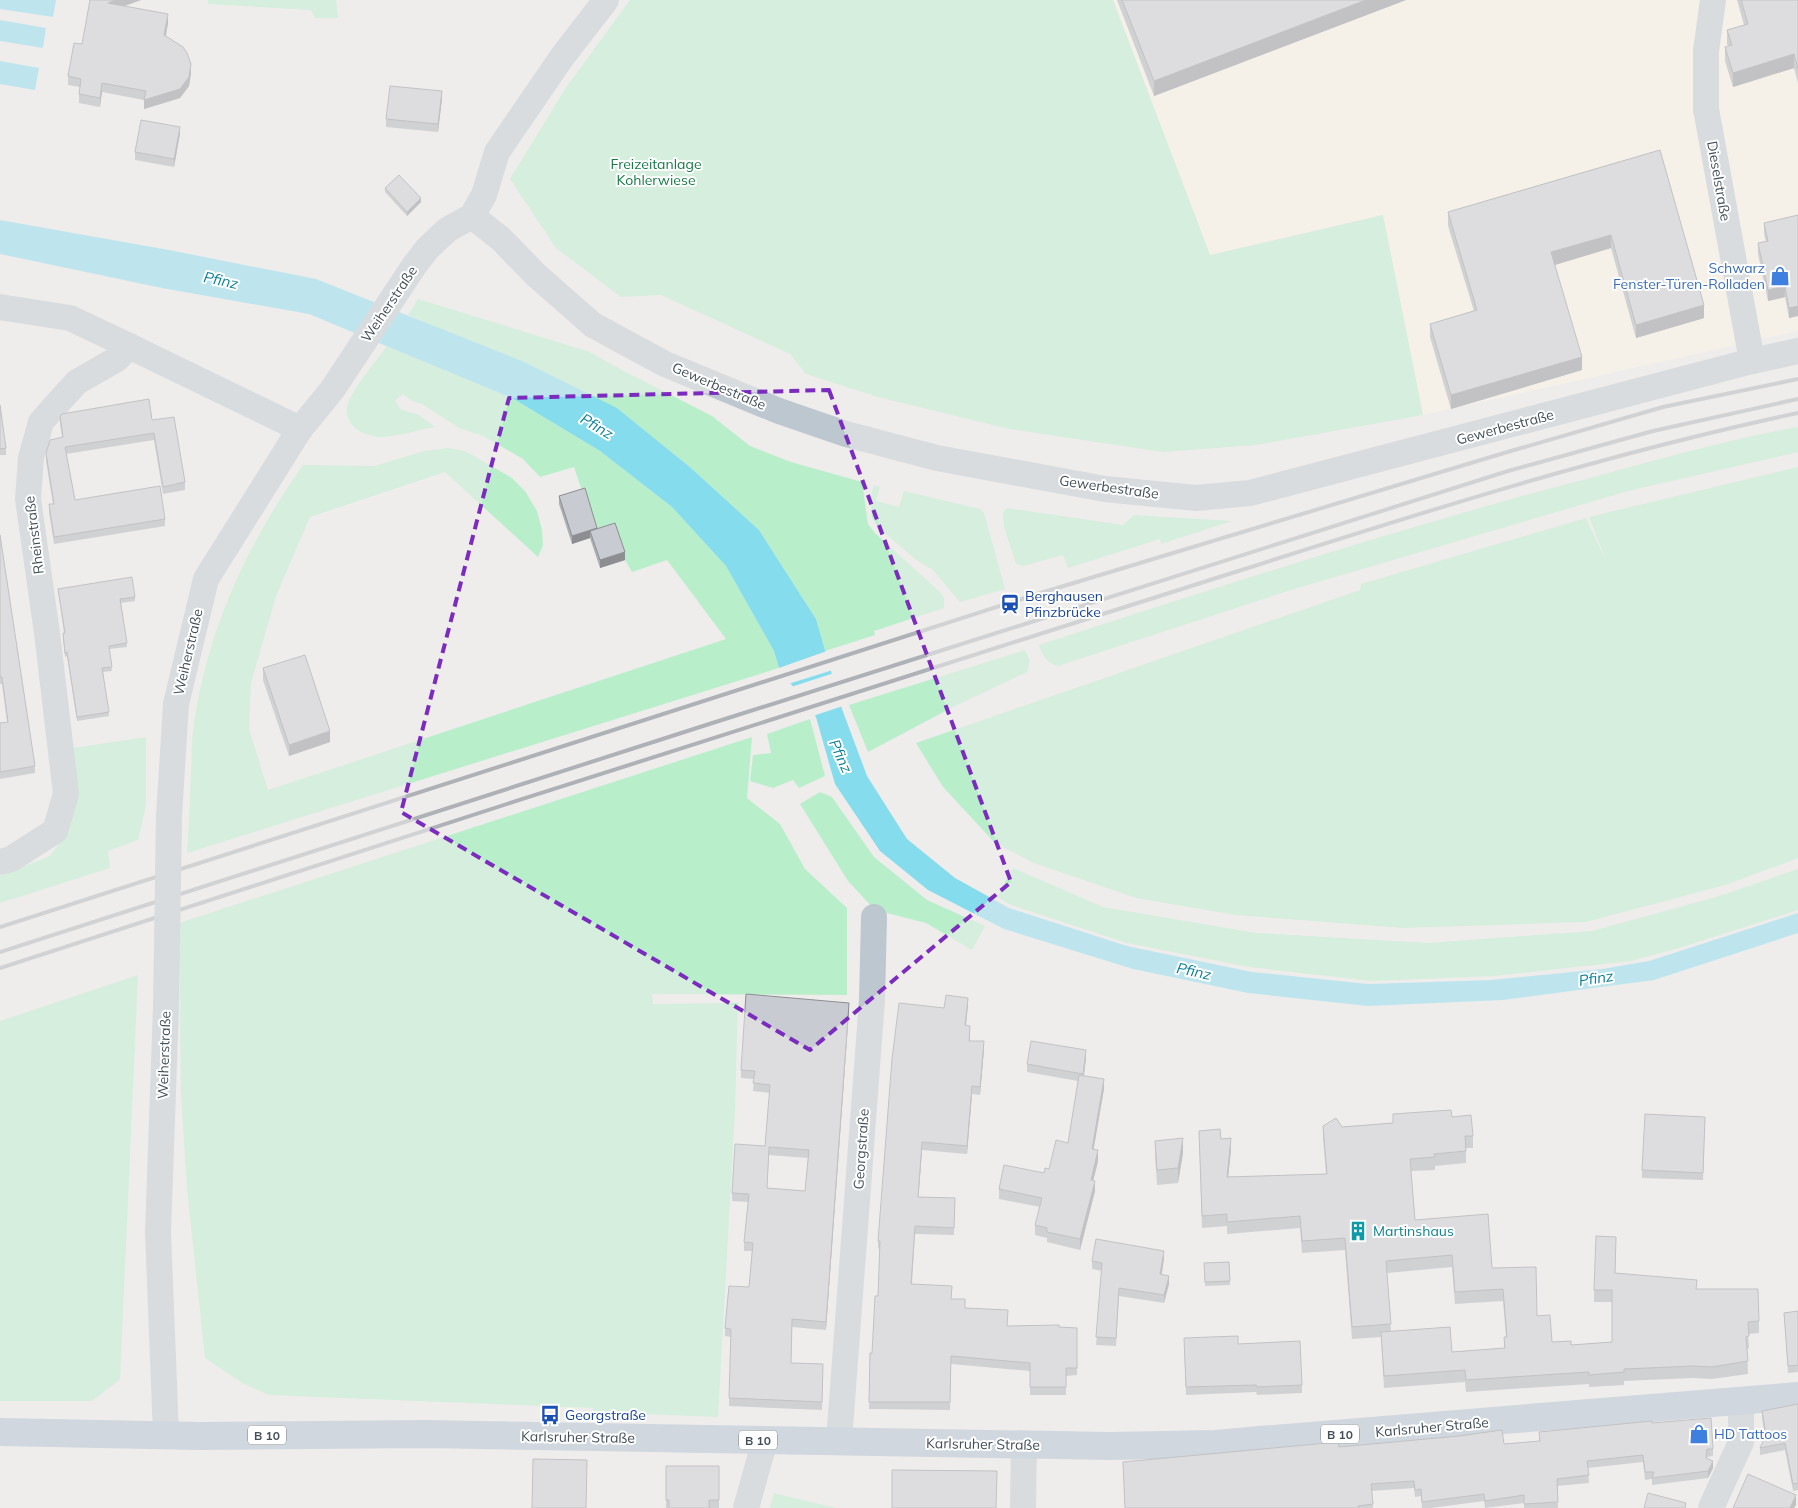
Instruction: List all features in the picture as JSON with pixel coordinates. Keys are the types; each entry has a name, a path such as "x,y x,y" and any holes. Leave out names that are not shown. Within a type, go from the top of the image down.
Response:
{"main road":[{"name":"Karlsruher Straße","path":"166,1435 426,1434 1024,1445 1216,1444 1798,1396"},
{"name":"B 10","path":"0,1432 166,1435"}],"street":[{"path":"472,216 484,194 497,152 562,57 606,0"},
{"name":"Dieselstraße","path":"1713,0 1706,51 1706,109 1752,361"},
{"name":"Weiherstraße","path":"166,1435 158,1232 166,1007 169,816 176,704 206,580 300,429 332,390 414,266 427,249 447,230 472,216"},
{"name":"Gewerbestraße","path":"472,216 501,239 536,275 593,324 665,364 779,411 846,434 937,458 1106,489 1196,498 1250,493 1752,361 1798,351"},
{"path":"0,307 70,318 300,429"},
{"name":"Rheinstraße","path":"0,862 11,859 55,831 66,794 46,623 28,499 30,458 41,422 77,382 117,359 129,346"},
{"name":"Georgstraße","path":"839,1441 872,1010 874,917"},
{"path":"1711,1508 1740,1442 1741,1402"},
{"path":"746,1508 765,1440"},
{"path":"1023,1508 1024,1445"}],"highlighted area":[{"path":"829,390 1011,882 810,1050 401,812 509,398"}],"shaded area":[{"path":"1113,0 1798,0 1798,331 1423,415 1383,215 1210,255"}],"green space":[{"path":"208,0 336,0 338,18 315,18 311,10 208,4"},
{"name":"Freizeitanlage Kohlerwiese","path":"630,0 1113,0 1210,255 1383,215 1423,415 1256,445 1163,452 1009,429 878,397 806,374 790,354 661,295 621,297 556,248 510,179 565,89"},
{"path":"418,299 590,352 712,416 750,446 791,462 862,482 868,524 875,533 940,592 944,598 944,608 874,631 875,635 825,651 816,619 759,530 691,468 617,408 408,315"},
{"path":"387,346 512,398 600,451 672,507 726,566 774,651 779,668 187,853 192,736 199,694 218,625 247,559 264,527 303,465 375,466 424,451 448,448 465,451 512,478 525,491 537,511 542,530 543,545 538,557 445,472 310,517 276,596 251,683 249,729 268,790 726,639 667,560 632,572 625,560 615,530 597,536 574,467 540,477 523,459 485,437 459,428 403,394 395,400 400,409 419,415 435,427 400,435 379,437 366,434 354,427 347,416 349,400 358,384"},
{"path":"1798,427 1798,452 1628,491 1291,590 1058,666 1046,658 1039,645 1387,535 1697,449"},
{"path":"1798,467 1798,858 1725,885 1586,922 1404,928 1236,915 1136,898 1034,863 995,843 943,787 916,743 1360,590 1361,584 1586,518 1607,563 1589,517"},
{"path":"874,485 880,487 876,501 899,507 904,491 980,509 984,513 1005,589 960,602 933,570 915,559 879,528 872,517 871,495"},
{"path":"1007,508 1123,525 1134,515 1232,521 1161,544 1160,539 1068,568 1063,555 1023,566 1016,564 1004,527 1003,512"},
{"path":"1025,650 1030,661 1027,672 953,707 868,752 849,705"},
{"path":"810,719 825,776 799,788 793,780 773,788 750,781 753,755 771,753 767,734"},
{"path":"146,737 146,805 138,840 108,851 110,868 0,903 0,876 50,856 67,834 67,749"},
{"path":"752,737 747,798 780,824 805,869 847,908 847,995 652,994 653,1004 738,1003 735,1110 718,1417 593,1412 593,1408 269,1395 242,1383 205,1358 187,1189 181,1094 179,923"},
{"path":"820,792 832,797 874,857 927,900 985,926 972,950 926,923 875,910 848,881 800,804"},
{"path":"1013,868 1103,907 1256,933 1428,943 1592,931 1716,897 1798,869 1798,910 1682,947 1631,961 1495,976 1372,981 1249,967 1127,943 1011,905 997,897"},
{"path":"138,975 120,1379 92,1401 0,1401 0,1021"},
{"path":"774,1493 836,1508 770,1508"}],"water":[{"path":"0,0 56,0 53,17 0,9"},
{"path":"0,20 46,28 43,48 0,41"},
{"path":"0,61 39,68 35,90 0,84"},
{"name":"Pfinz","path":"0,220 169,250 316,279 522,361 617,408 691,468 759,530 816,619 842,709 867,776 907,839 955,878 1009,908 1127,946 1252,972 1368,984 1491,980 1602,969 1649,961 1798,913 1798,933 1654,980 1503,1000 1368,1006 1248,993 1133,969 1004,929 928,890 880,851 835,784 816,717 779,668 774,651 726,566 672,507 600,451 512,398 309,314 162,288 0,254"}],"pier":[{"path":"827,651 833,670 788,684 776,669"},
{"path":"834,673 843,706 813,716 791,687"}],"building":[{"path":"90,0 116,0 108,3 168,14 164,35 183,47 191,64 189,77 180,89 144,100 146,91 102,83 100,98 79,94 81,79 68,76 74,43 82,44"},
{"path":"1122,0 1366,0 1154,81"},
{"path":"1741,0 1798,0 1798,69 1794,54 1733,73 1725,47 1732,45 1727,30 1748,24"},
{"path":"390,86 442,91 438,124 386,119"},
{"path":"141,120 180,127 174,159 135,152"},
{"path":"1660,150 1704,305 1636,325 1611,235 1551,252 1582,357 1451,395 1430,324 1477,310 1448,212"},
{"path":"399,175 421,198 407,212 385,188"},
{"name":"Schwarz Fenster-Türen-Rolladen","path":"1798,215 1798,306 1789,308 1785,286 1768,290 1758,243 1768,241 1764,223"},
{"path":"149,399 152,420 174,417 185,482 163,487 154,433 65,447 75,500 160,486 165,519 54,537 49,504 54,504 46,453 50,440 63,437 60,416 62,414"},
{"path":"0,405 6,448 0,449"},
{"path":"585,488 597,528 572,536 559,496"},
{"path":"615,523 625,552 600,560 590,531"},
{"path":"0,535 35,766 0,772 0,723 8,722 2,677 0,677"},
{"path":"132,577 135,597 120,599 127,643 109,646 112,667 102,668 109,712 77,717 67,652 65,653 63,633 65,633 58,589"},
{"path":"305,655 330,731 289,745 263,668"},
{"path":"746,994 849,1003 826,1322 792,1319 791,1363 823,1364 822,1402 729,1398 731,1329 725,1328 729,1286 749,1287 753,1243 744,1242 749,1194 732,1193 735,1144 765,1146 770,1085 753,1083 755,1071 741,1070","holes":["769,1147 809,1150 805,1191 767,1188"]},
{"path":"946,995 968,998 965,1025 970,1026 969,1041 984,1041 980,1087 972,1086 967,1146 922,1142 918,1197 955,1198 954,1228 915,1226 911,1284 952,1286 951,1299 965,1299 965,1308 1008,1310 1007,1326 1059,1325 1059,1327 1077,1328 1077,1368 1066,1368 1066,1387 1030,1387 1030,1363 951,1356 950,1402 869,1402 870,1353 872,1353 875,1296 878,1296 880,1241 878,1241 892,1059 899,1003 944,1008"},
{"path":"1031,1041 1086,1050 1083,1074 1027,1064"},
{"path":"1079,1075 1104,1079 1092,1149 1098,1150 1091,1180 1095,1181 1080,1239 1047,1232 1047,1228 1035,1225 1042,1198 999,1189 1004,1165 1044,1173 1045,1168 1049,1169 1056,1140 1068,1143"},
{"path":"1451,1110 1452,1117 1471,1115 1473,1136 1465,1136 1466,1151 1434,1154 1435,1157 1410,1159 1415,1220 1488,1214 1492,1268 1536,1267 1537,1316 1550,1315 1552,1342 1571,1341 1571,1345 1612,1342 1612,1290 1594,1290 1596,1236 1616,1237 1615,1273 1697,1280 1696,1289 1758,1289 1759,1321 1748,1322 1749,1336 1746,1337 1748,1361 1712,1367 1624,1369 1624,1372 1589,1375 1589,1372 1466,1380 1465,1370 1384,1376 1381,1332 1450,1327 1452,1352 1505,1348 1504,1337 1507,1337 1503,1289 1455,1292 1452,1255 1386,1261 1391,1324 1352,1327 1345,1238 1302,1241 1300,1216 1227,1222 1227,1214 1202,1216 1199,1131 1220,1129 1221,1139 1231,1138 1227,1177 1327,1174 1323,1126 1336,1118 1342,1127 1393,1123 1393,1114"},
{"path":"1645,1114 1705,1117 1703,1173 1642,1170"},
{"path":"1183,1138 1178,1168 1157,1170 1155,1141"},
{"path":"1096,1239 1164,1251 1160,1274 1169,1276 1164,1295 1119,1288 1116,1338 1096,1337 1102,1263 1092,1261"},
{"path":"1229,1262 1230,1281 1205,1282 1204,1263"},
{"path":"1798,1311 1798,1365 1788,1366 1784,1313"},
{"path":"1238,1336 1238,1344 1300,1341 1302,1385 1186,1387 1184,1338"},
{"path":"1798,1404 1798,1483 1793,1484 1785,1443 1760,1448 1766,1435 1762,1411"},
{"path":"1711,1418 1713,1449 1707,1449 1706,1458 1713,1461 1708,1471 1652,1478 1654,1472 1645,1472 1643,1455 1587,1461 1589,1475 1557,1479 1558,1502 1524,1504 1524,1495 1485,1501 1484,1494 1422,1502 1421,1489 1415,1490 1414,1481 1371,1484 1373,1504 1358,1506 1358,1508 1125,1508 1123,1462 1338,1442 1339,1447 1459,1436 1502,1430 1504,1444 1540,1441 1539,1432 1652,1421 1652,1423"},
{"path":"533,1459 587,1460 586,1508 532,1508"},
{"path":"666,1466 719,1466 719,1500 709,1500 709,1508 669,1508 669,1500 666,1500"},
{"path":"892,1470 997,1471 996,1508 892,1508"},
{"path":"1748,1474 1796,1495 1790,1508 1733,1508"},
{"path":"1648,1493 1686,1503 1685,1508 1644,1508"}],"railway":[{"path":"0,927 1034,595 1663,407 1798,379"},
{"path":"0,952 703,726 1508,471 1653,431 1798,399"},
{"path":"0,968 681,748 1441,507 1619,456 1708,433 1798,413"}],"place":[{"name":"Schwarz Fenster-Türen-Rolladen","path":"1780,276"},
{"name":"Berghausen Pfinzbrücke","path":"1010,604"},
{"name":"Martinshaus","path":"1358,1231"},
{"name":"Georgstraße","path":"550,1415"},
{"name":"HD Tattoos","path":"1699,1434"}]}
